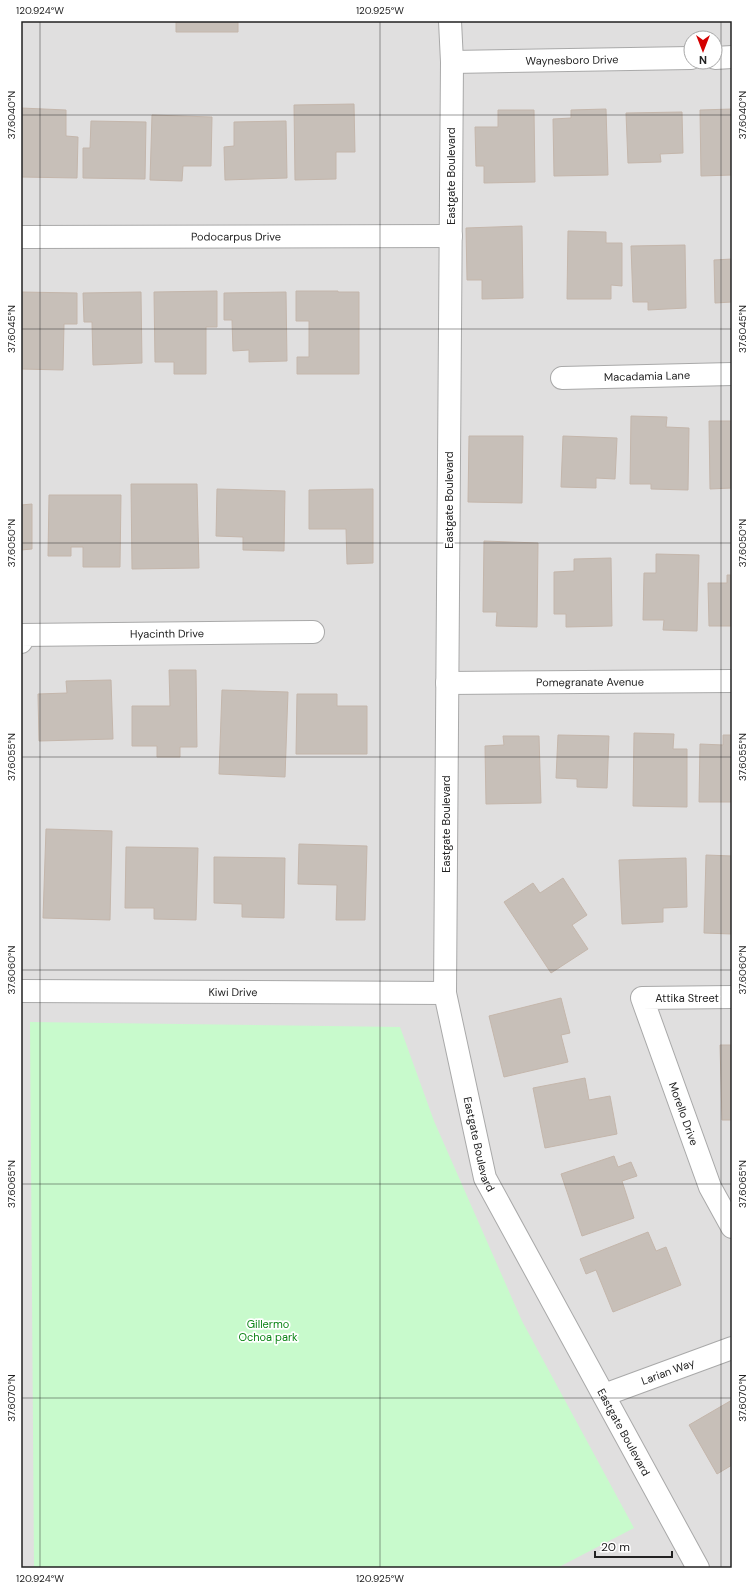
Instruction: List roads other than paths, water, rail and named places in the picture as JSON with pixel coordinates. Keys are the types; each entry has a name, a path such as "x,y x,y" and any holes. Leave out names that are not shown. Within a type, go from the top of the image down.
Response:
{"street":[{"name":"Eastgate Boulevard","path":"450,21 452,62 445,993 485,1178 698,1568"},
{"name":"Waynesboro Drive","path":"452,62 683,58"},
{"name":"Podocarpus Drive","path":"21,237 451,236"},
{"name":"Macadamia Lane","path":"562,378 732,374"},
{"name":"Hyacinth Drive","path":"21,635 313,632"},
{"path":"21,635 21,642"},
{"name":"Pomegranate Avenue","path":"447,683 732,681"},
{"name":"Kiwi Drive","path":"21,991 445,993"},
{"name":"Attika Street","path":"642,998 732,997"},
{"name":"Morello Drive","path":"642,998 710,1187 732,1227"},
{"name":"Larian Way","path":"604,1395 732,1348"}],"park label":[{"name":"Gillermo Ochoa park","path":"268,1330"}]}
